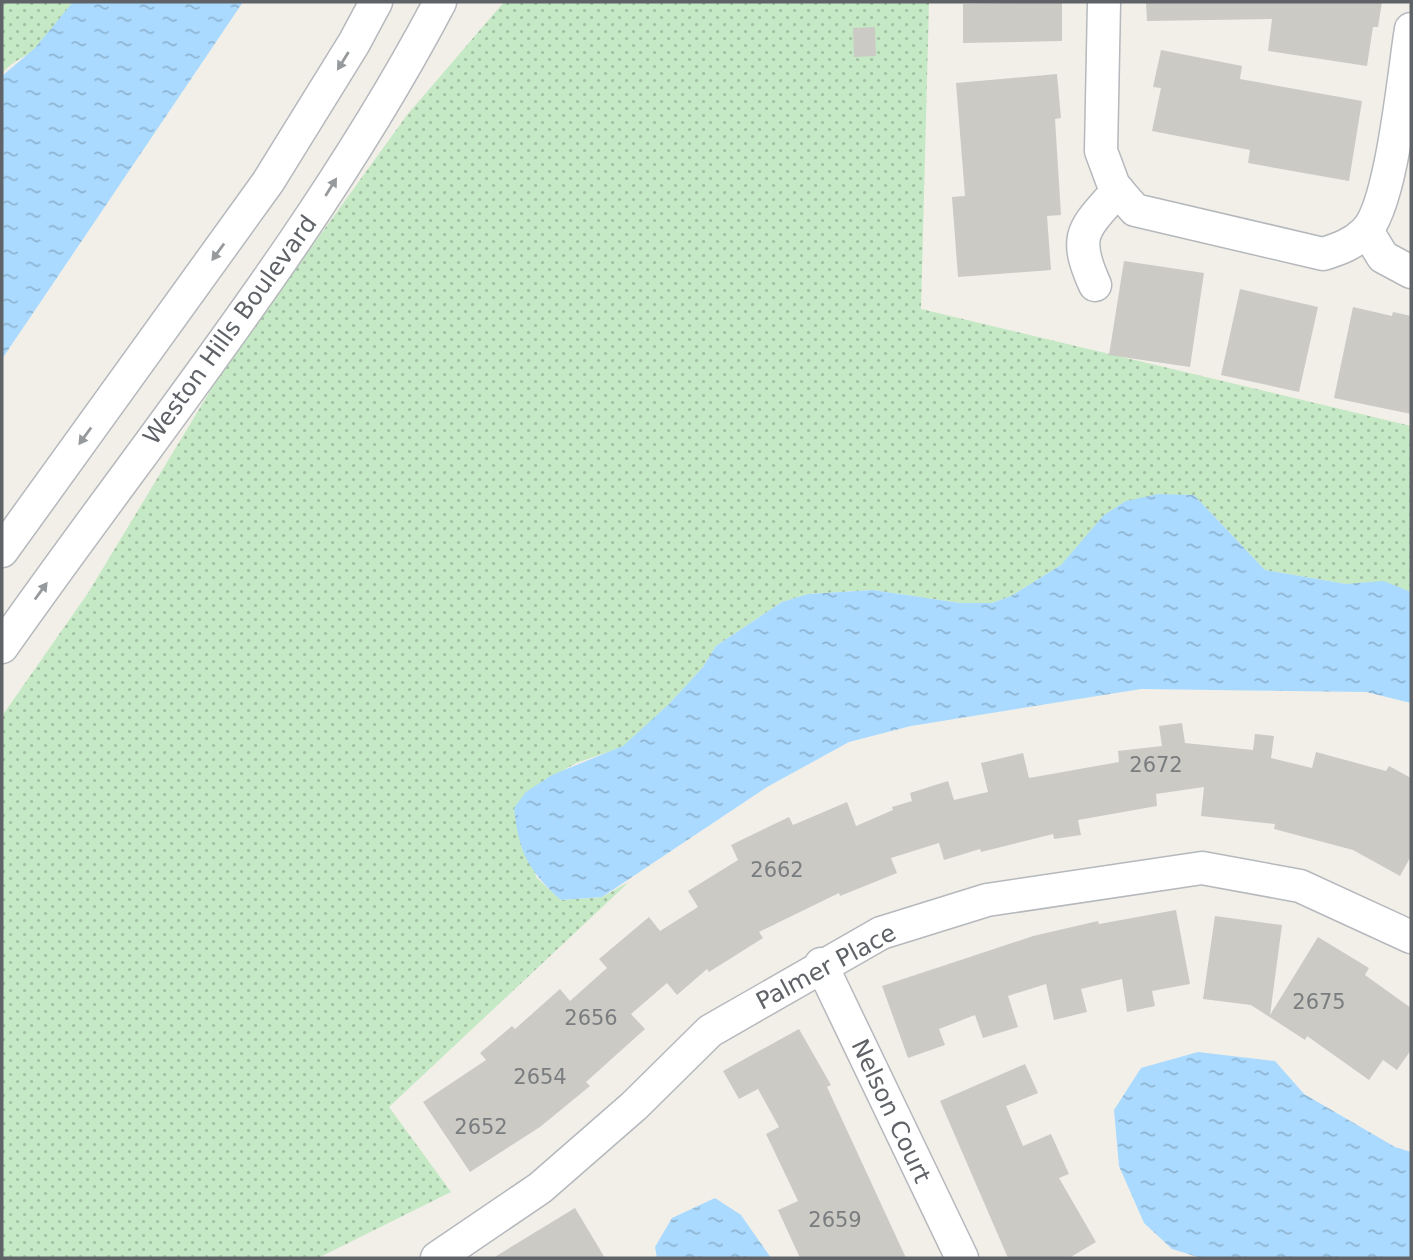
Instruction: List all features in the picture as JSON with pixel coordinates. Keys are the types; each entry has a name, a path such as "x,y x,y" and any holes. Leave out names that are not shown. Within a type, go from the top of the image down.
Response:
{"street":[{"path":"2,551 268,182 354,43 376,2"},
{"name":"Weston Hills Boulevard","path":"2,647 320,205 406,66 440,2"},
{"path":"1104,2 1101,151 1118,190 1135,210 1323,254 1345,247 1367,231 1382,204 1411,29"},
{"path":"1095,285 1081,255 1084,234 1118,190"},
{"path":"1367,231 1383,257 1411,272"},
{"name":"Palmer Place","path":"441,1257 540,1188 634,1106 710,1031 821,964 881,933 987,900 1202,868 1300,886 1411,937"},
{"name":"Nelson Court","path":"821,964 961,1258"}],"green space":[{"path":"2,2 76,2 43,43 9,66 2,74"},
{"path":"504,2 929,2 921,309 1411,426 1411,592 1384,582 1346,584 1265,570 1194,495 1079,545 1061,565 1011,596 992,603 960,603 873,590 808,594 782,602 716,646 703,667 669,704 623,747 576,763 526,792 536,877 561,900 602,897 629,882 389,1107 451,1192 318,1258 2,1258 2,716 88,593 224,368 407,115"}],"water":[{"path":"73,2 243,2 2,359 2,76 35,48"},
{"path":"1158,494 1194,495 1265,570 1346,584 1384,581 1411,592 1411,703 1366,692 1141,689 911,726 849,742 767,787 602,897 561,900 540,879 527,860 519,837 514,808 526,792 552,775 623,746 669,704 703,667 716,646 782,602 808,594 873,590 960,603 992,603 1011,596 1061,565 1104,515 1126,501"},
{"path":"1198,1052 1275,1061 1304,1094 1395,1147 1411,1152 1411,1258 1201,1258 1172,1249 1144,1223 1119,1166 1114,1110 1141,1068"},
{"path":"715,1198 741,1215 771,1258 657,1258 655,1247 672,1218"}],"building":[{"path":"1062,2 1062,41 963,43 963,4"},
{"path":"1146,2 1382,2 1378,27 1373,27 1367,66 1268,51 1272,19 1147,21"},
{"path":"875,27 876,56 854,57 853,28"},
{"path":"1161,50 1242,66 1240,79 1362,101 1349,181 1248,163 1250,150 1152,131 1161,88 1153,87"},
{"path":"1057,74 1061,118 1055,119 1061,215 1047,216 1051,270 958,277 952,197 965,196 956,83"},
{"path":"1124,261 1204,273 1190,367 1109,355"},
{"path":"1240,289 1318,307 1299,392 1221,375"},
{"path":"1353,307 1392,316 1393,312 1411,316 1411,414 1334,398"},
{"path":"1182,723 1185,743 1253,750 1255,734 1274,736 1271,758 1312,768 1316,752 1386,771 1389,766 1411,778 1411,856 1400,876 1353,850 1274,829 1275,824 1201,816 1204,787 1156,794 1157,806 1078,820 1081,835 1054,839 1053,834 981,852 980,849 944,860 939,843 891,858 897,873 840,896 839,893 759,932 763,938 709,972 707,969 677,995 667,983 631,1014 645,1029 586,1082 590,1086 540,1127 470,1172 423,1102 486,1060 480,1053 512,1026 515,1029 560,989 570,1001 607,968 599,959 649,917 660,931 698,907 688,891 738,860 731,845 789,817 793,825 847,802 856,826 893,810 892,807 912,801 910,793 948,781 954,800 988,792 981,763 1023,753 1029,778 1119,762 1118,751 1162,746 1159,726"},
{"path":"1176,910 1190,984 1152,991 1155,1006 1127,1012 1122,979 1081,989 1087,1012 1054,1020 1046,984 1008,996 1018,1027 983,1038 975,1015 939,1029 945,1045 908,1058 882,986 1033,936 1098,921 1099,924"},
{"path":"1215,916 1282,925 1270,1015 1318,937 1369,968 1365,975 1411,1008 1411,1050 1397,1070 1383,1060 1369,1080 1307,1036 1305,1040 1251,1005 1203,999"},
{"path":"799,1029 831,1085 827,1087 906,1258 800,1258 778,1210 798,1201 766,1134 779,1127 758,1089 739,1099 723,1071"},
{"path":"1025,1064 1038,1093 1006,1106 1023,1146 1051,1134 1069,1174 1059,1178 1096,1242 1069,1258 1008,1258 940,1101"},
{"path":"575,1208 605,1258 493,1258"}]}
